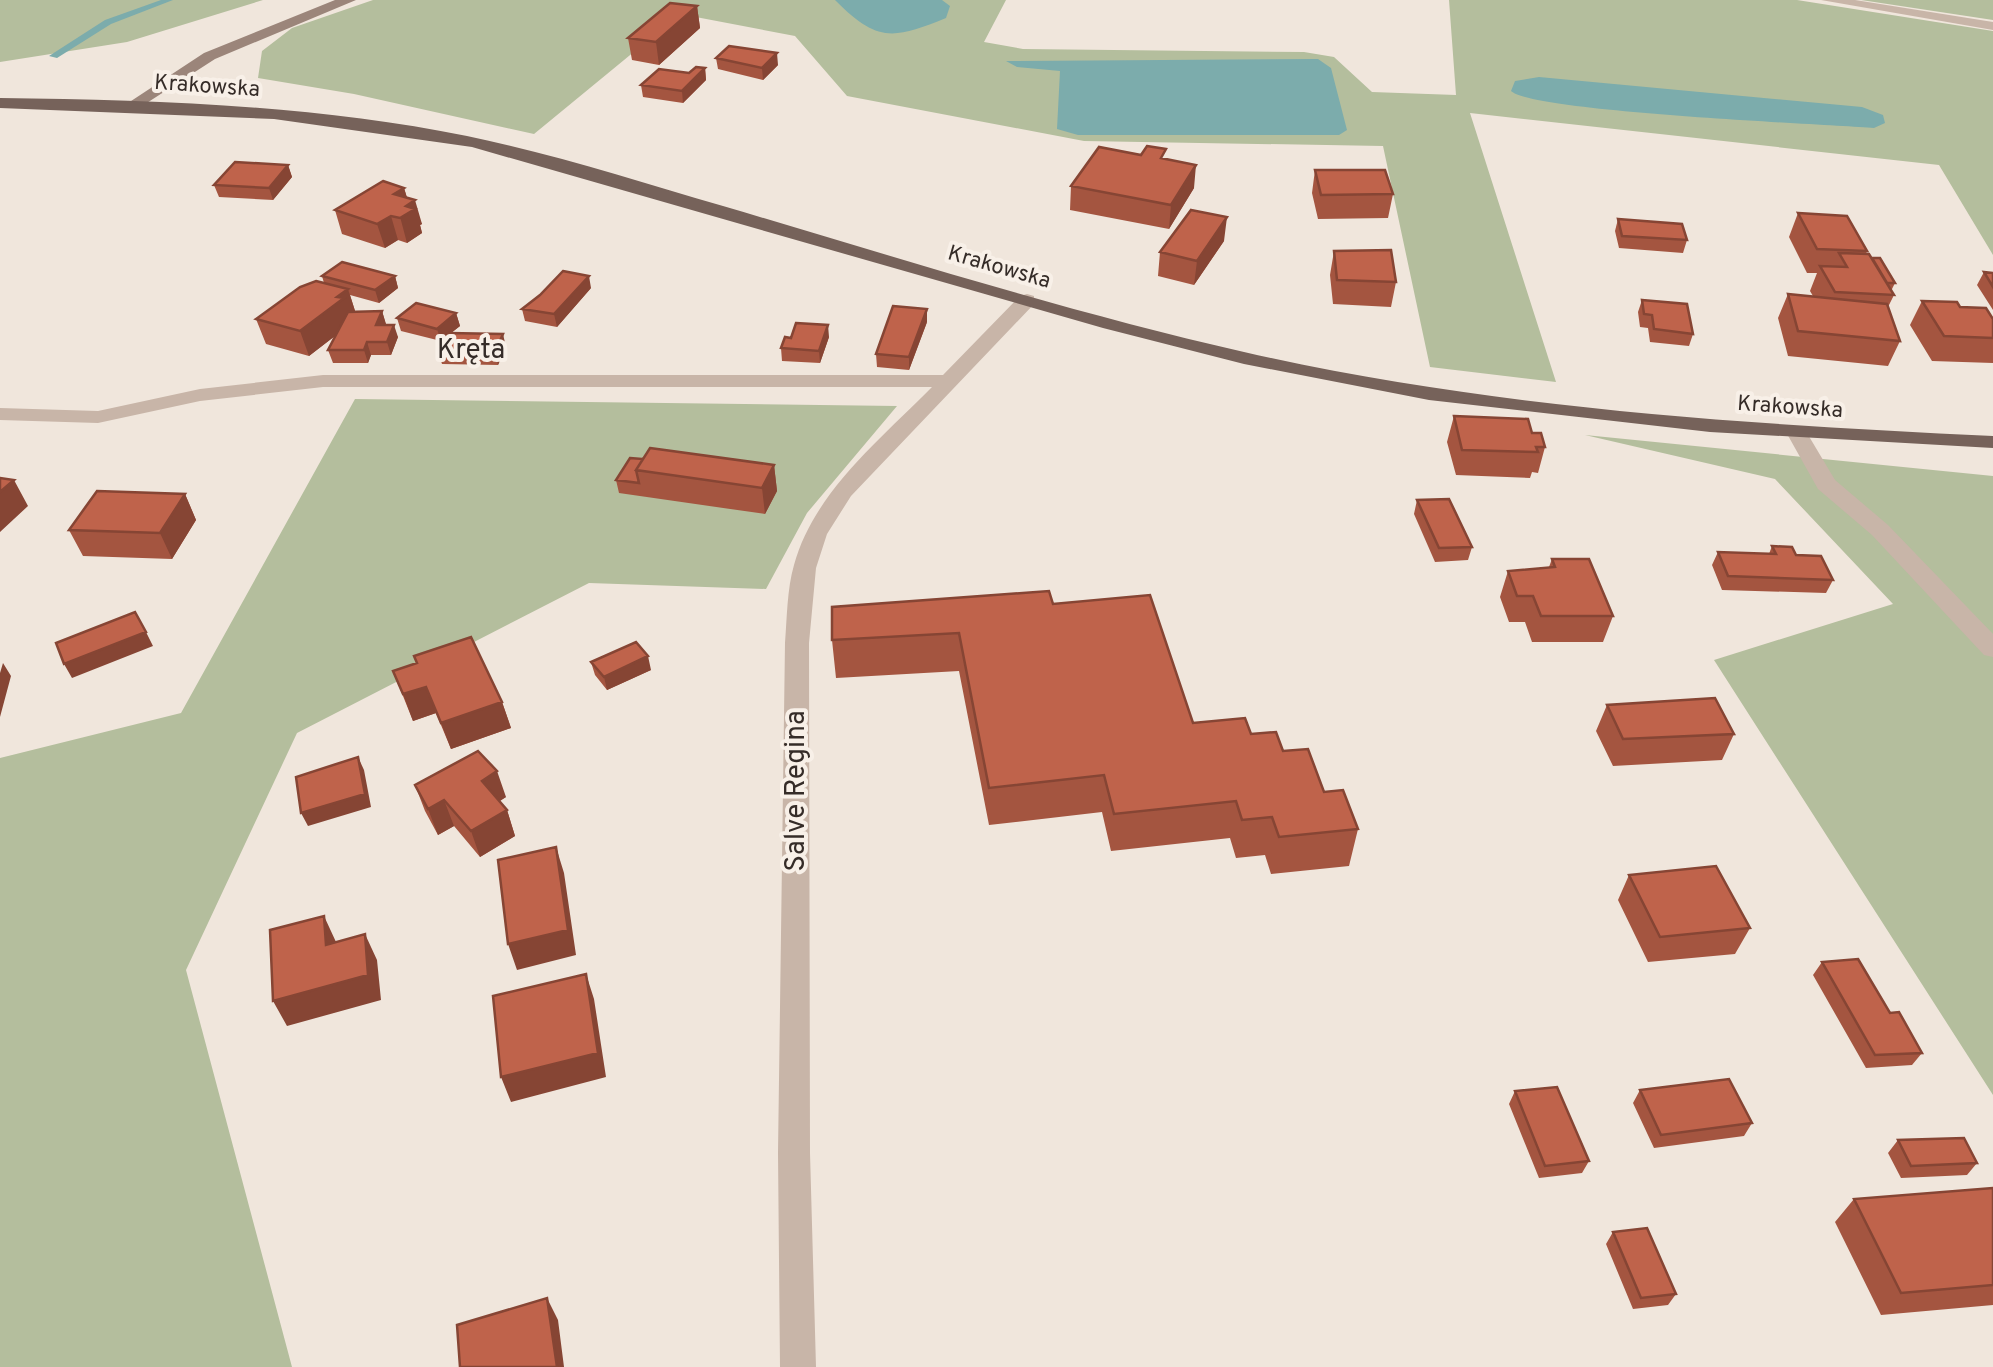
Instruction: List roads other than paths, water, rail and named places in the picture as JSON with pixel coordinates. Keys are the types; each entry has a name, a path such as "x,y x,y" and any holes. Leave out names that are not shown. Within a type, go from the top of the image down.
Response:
{"main road":[{"name":"Krakowska","path":"0,103 133,105 282,115 456,139 588,172 1169,340 1357,380 1517,404 1797,432 1993,442"}],"street":[{"path":"133,105 174,73 224,47 349,0"},
{"path":"1828,0 1993,26"},
{"name":"Salve Regina","path":"798,1367 794,1134 797,643 804,568 816,534 842,492 1027,300"},
{"name":"Kręta","path":"0,414 98,417 200,395 323,381 945,381"},
{"path":"1797,432 1826,484 1880,530 1993,649"}],"water":[{"path":"835,0 942,0 950,6 946,18 912,30 886,33 862,24"},
{"path":"1318,59 1331,68 1347,130 1339,135 1078,135 1057,129 1060,71 1017,67 1006,61"},
{"path":"1539,77 1862,107 1883,115 1885,123 1874,128 1622,111 1531,98 1511,91 1515,81"}],"waterway":[{"path":"54,56 108,22 169,0"}]}
